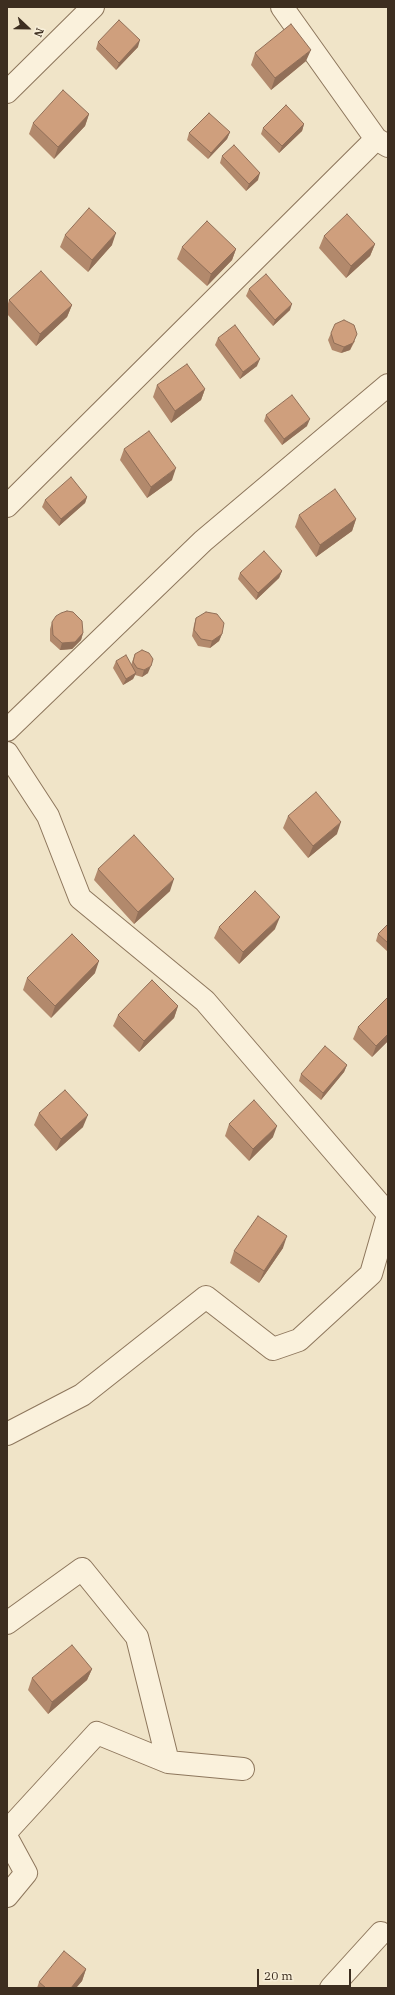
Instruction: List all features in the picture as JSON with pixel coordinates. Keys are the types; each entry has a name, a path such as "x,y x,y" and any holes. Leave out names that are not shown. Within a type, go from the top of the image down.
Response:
{"street":[{"path":"7,92 94,7"},
{"path":"7,506 382,143 282,7"},
{"path":"7,730 203,541 388,385"},
{"path":"7,753 48,816 80,898 205,1001 388,1214 371,1274 299,1340 273,1349 206,1297 82,1395 7,1434"},
{"path":"7,1623 82,1569 137,1637 168,1762"},
{"path":"7,1831 97,1733 168,1762 243,1769"},
{"path":"7,1838 26,1874 7,1896"},
{"path":"331,1988 381,1933"}],"building":[{"path":"119,20 140,40 119,63 98,42"},
{"path":"291,24 311,50 275,78 255,53"},
{"path":"63,90 89,114 58,147 33,123"},
{"path":"286,105 304,124 282,146 263,128"},
{"path":"209,113 230,132 211,153 189,133"},
{"path":"234,145 260,173 249,184 222,156"},
{"path":"89,208 116,233 92,260 65,235"},
{"path":"347,214 375,244 351,266 324,236"},
{"path":"207,221 236,249 211,274 182,247"},
{"path":"41,271 72,305 40,334 9,300"},
{"path":"266,274 292,304 275,320 249,289"},
{"path":"344,320 354,325 357,334 353,343 344,347 334,343 331,333 335,324"},
{"path":"235,325 260,359 243,372 218,338"},
{"path":"187,364 205,389 175,411 157,385"},
{"path":"292,395 310,419 284,439 266,415"},
{"path":"149,431 176,468 151,487 124,449"},
{"path":"71,477 87,497 61,519 45,500"},
{"path":"335,489 356,519 320,545 299,515"},
{"path":"264,551 282,571 258,593 240,573"},
{"path":"67,611 73,612 82,621 83,633 75,642 62,643 53,635 52,622 56,616"},
{"path":"206,612 217,614 224,623 222,634 212,641 201,639 194,630 196,618"},
{"path":"142,650 149,653 153,659 151,666 144,670 137,668 133,662 135,654"},
{"path":"126,655 136,673 126,679 116,661"},
{"path":"316,792 341,822 313,846 288,816"},
{"path":"134,835 174,879 138,912 98,869"},
{"path":"255,891 280,917 243,952 219,927"},
{"path":"388,924 388,943 378,934"},
{"path":"72,934 99,961 55,1006 27,978"},
{"path":"152,980 178,1006 144,1041 118,1015"},
{"path":"388,997 388,1034 376,1046 358,1027"},
{"path":"325,1046 347,1065 323,1093 301,1074"},
{"path":"65,1090 88,1115 61,1139 39,1113"},
{"path":"254,1100 277,1126 253,1149 229,1124"},
{"path":"258,1216 287,1236 264,1271 234,1251"},
{"path":"72,1645 92,1669 52,1702 32,1678"},
{"path":"64,1951 86,1969 71,1988 46,1988 39,1982"}]}
